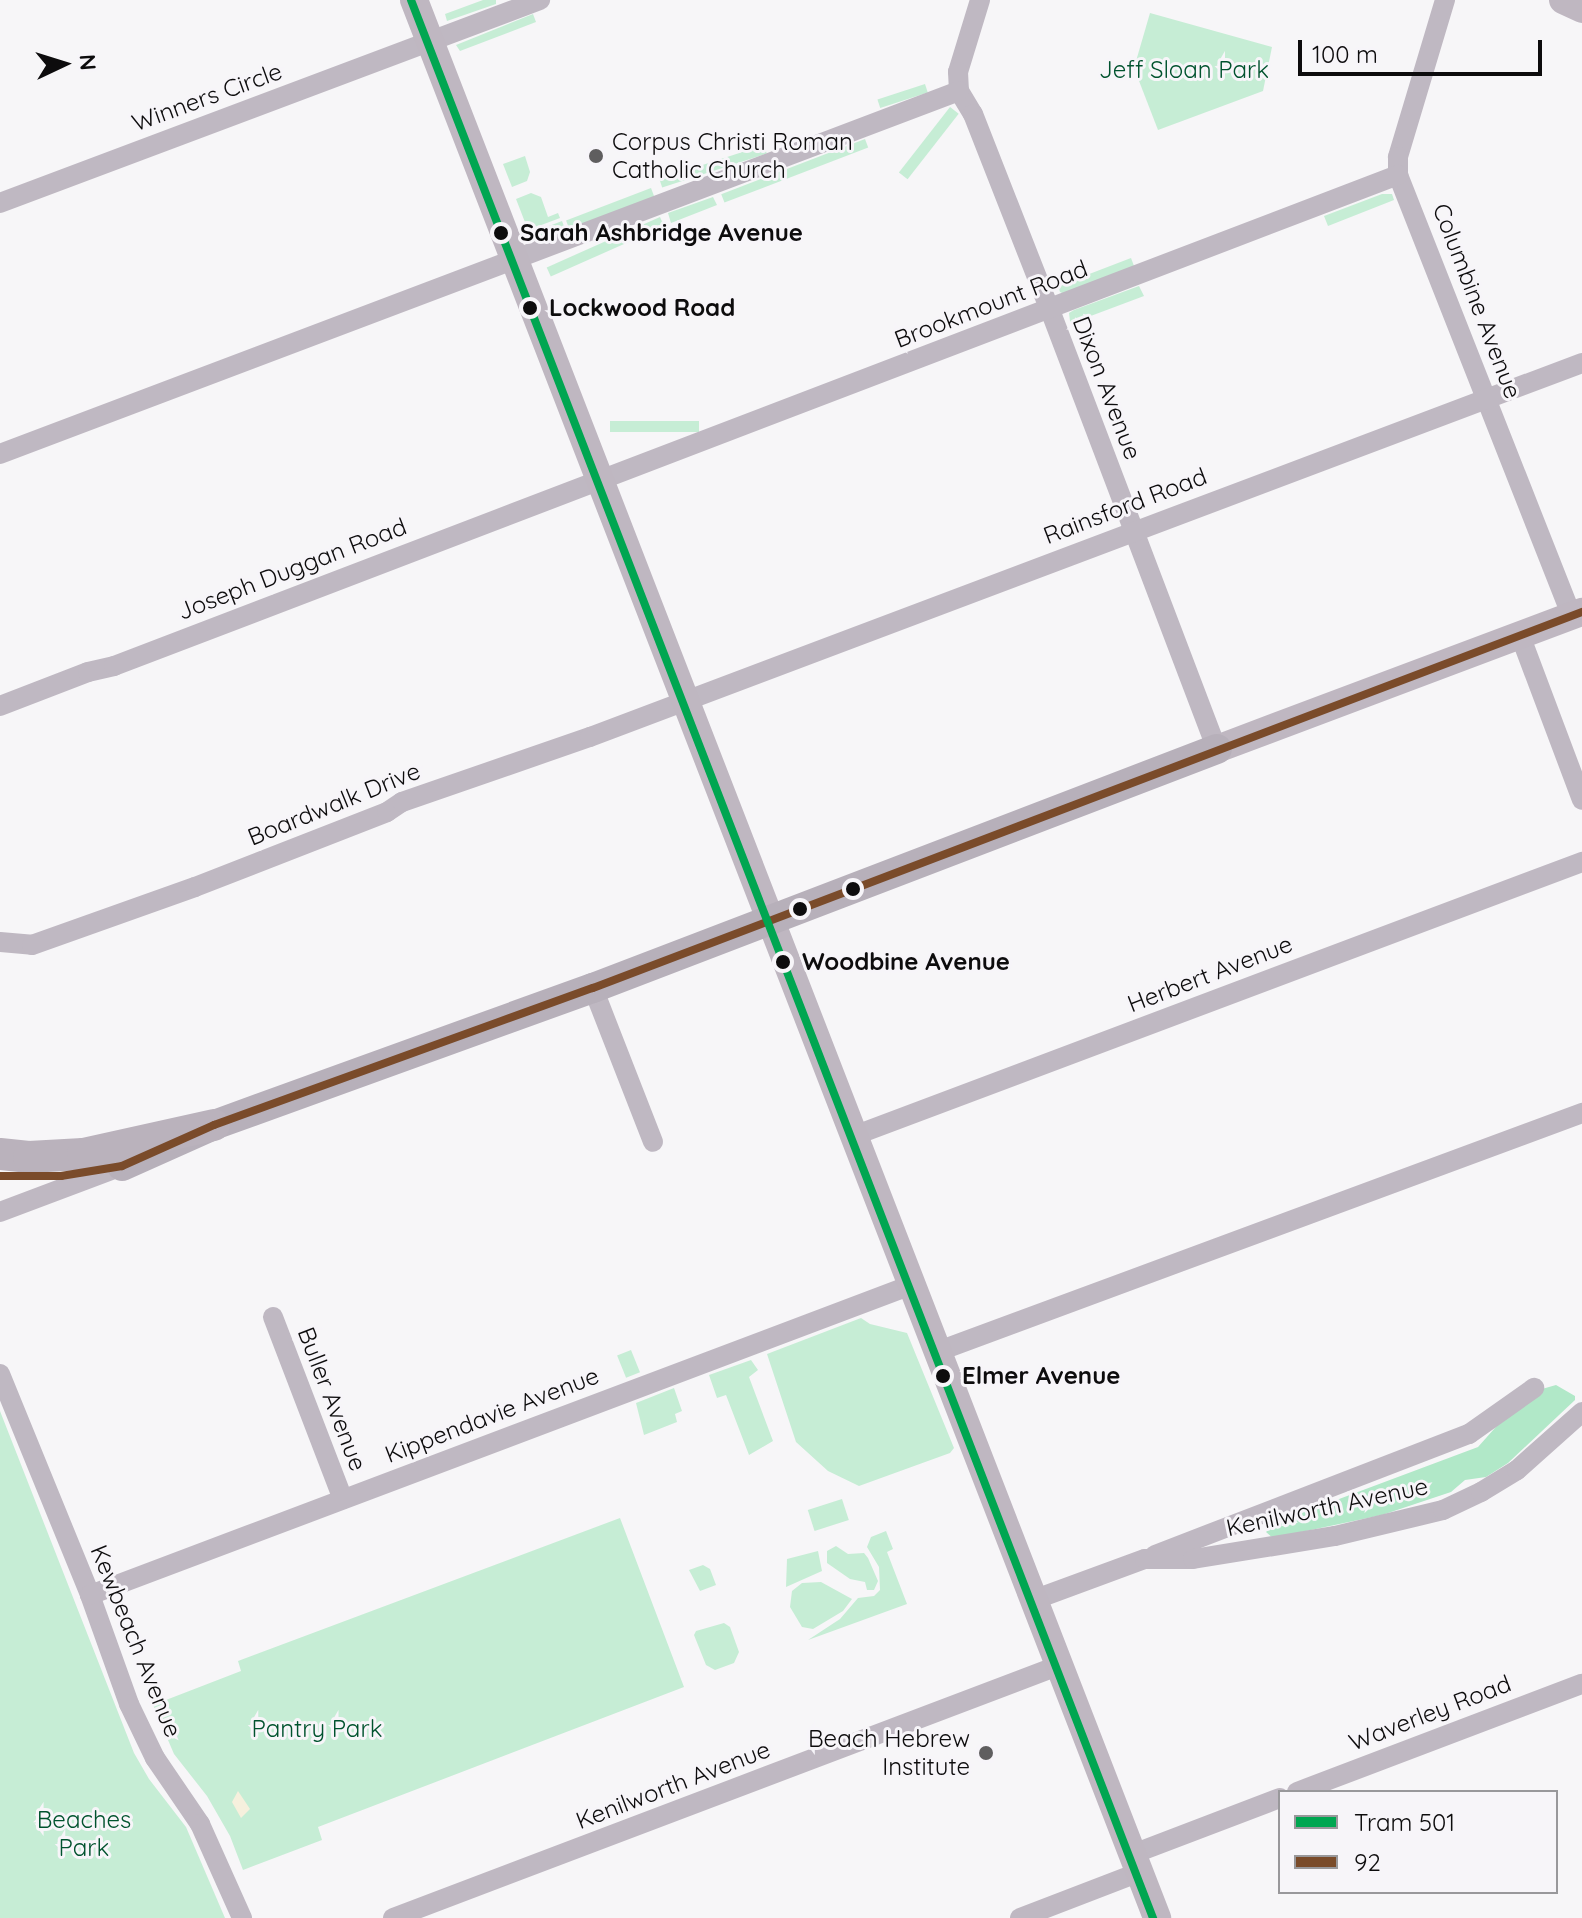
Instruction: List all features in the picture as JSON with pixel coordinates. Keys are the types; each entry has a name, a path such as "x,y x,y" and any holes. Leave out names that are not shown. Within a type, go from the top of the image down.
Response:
{"highway":[{"path":"0,1154 29,1157 83,1154 214,1125"},
{"path":"0,1176 61,1176 122,1166"}],"main road":[{"path":"414,0 914,1284 1157,1918"},
{"path":"1563,0 1582,9"},
{"path":"122,1166 214,1125 593,988 1577,614"}],"street":[{"name":"Winners Circle","path":"0,203 174,135 540,0"},
{"path":"0,454 959,91 958,72 980,0"},
{"path":"1398,175 1398,157 1445,0"},
{"name":"Dixon Avenue","path":"959,91 973,114 1050,310 1217,749"},
{"name":"Brookmount Road","path":"602,479 1398,175"},
{"name":"Columbine Avenue","path":"1398,175 1486,398 1577,614"},
{"name":"Rainsford Road","path":"687,700 1582,363"},
{"name":"Joseph Duggan Road","path":"0,706 88,672 114,666 602,479"},
{"path":"1520,635 1582,800"},
{"name":"Boardwalk Drive","path":"0,942 32,945 195,887 387,812 402,802 454,787 687,700"},
{"name":"Herbert Avenue","path":"856,1135 1582,862"},
{"path":"593,988 653,1142"},
{"path":"939,1351 1582,1113"},
{"path":"0,1212 122,1166"},
{"name":"Kippendavie Avenue","path":"90,1595 914,1284"},
{"name":"Buller Avenue","path":"273,1317 343,1499"},
{"name":"Kewbeach Avenue","path":"0,1374 90,1595 129,1704 155,1758 200,1824 242,1918"},
{"name":"Kenilworth Avenue","path":"1036,1599 1469,1434 1534,1388"},
{"name":"Kenilworth Avenue","path":"1145,1559 1193,1559 1335,1536 1443,1510 1517,1470 1582,1412"},
{"name":"Kenilworth Avenue","path":"393,1918 1060,1665"},
{"name":"Waverley Road","path":"1302,1790 1582,1684"},
{"path":"1020,1918 1278,1799"}],"green space":[{"path":"483,0 496,0 496,4 447,21 445,14"},
{"name":"Jeff Sloan Park","path":"1150,13 1272,47 1263,91 1158,130 1134,68"},
{"path":"533,14 536,22 460,51 456,45"},
{"path":"925,84 928,93 880,108 877,99"},
{"path":"950,107 959,114 908,179 899,172"},
{"path":"865,139 868,147 724,203 721,194"},
{"path":"764,145 767,154 662,188 659,179"},
{"path":"525,156 530,172 527,181 512,187 503,164"},
{"path":"651,188 654,196 569,229 566,221"},
{"path":"531,193 541,197 548,217 558,213 560,218 528,230 516,199"},
{"path":"1382,194 1392,194 1394,200 1328,226 1324,216"},
{"path":"713,197 717,205 671,223 668,213"},
{"path":"660,217 664,226 551,277 547,267"},
{"path":"562,221 565,229 533,242 530,233"},
{"path":"1131,258 1134,266 1064,294 1060,292 1058,286"},
{"path":"1139,286 1144,296 1072,323 1070,321 1069,313 1074,310"},
{"path":"610,421 699,421 699,432 610,432"},
{"path":"861,1318 870,1324 907,1333 954,1448 950,1453 859,1486 828,1471 796,1442 767,1354"},
{"path":"631,1350 640,1372 626,1378 617,1356"},
{"path":"751,1360 758,1370 749,1377 773,1441 749,1455 726,1395 717,1398 709,1375"},
{"path":"1556,1385 1575,1396 1575,1400 1508,1463 1486,1477 1465,1480 1451,1492 1382,1515 1273,1538 1266,1532 1275,1523 1478,1447 1511,1410 1542,1389"},
{"path":"674,1388 682,1411 675,1414 677,1422 644,1435 636,1403"},
{"name":"Beaches Park","path":"0,1411 134,1753 149,1779 186,1827 225,1918 0,1918"},
{"path":"842,1499 849,1520 815,1531 808,1510"},
{"name":"Pantry Park","path":"620,1518 684,1687 318,1827 322,1840 243,1870 230,1836 207,1796 174,1754 153,1705 241,1671 238,1661"},
{"path":"886,1531 893,1549 887,1552 907,1604 808,1640 840,1619 858,1598 874,1596 880,1590 879,1567 867,1547 871,1537"},
{"path":"836,1546 848,1554 864,1553 878,1581 874,1590 867,1590 865,1582 850,1579 827,1563 827,1551"},
{"path":"818,1551 822,1571 786,1587 787,1559"},
{"path":"703,1565 710,1569 716,1585 700,1591 689,1570"},
{"path":"821,1582 852,1599 843,1611 813,1629 802,1627 790,1607 792,1591 802,1583"},
{"path":"724,1623 730,1627 739,1652 734,1663 715,1670 706,1665 694,1635 696,1631"}],"sand":[{"path":"238,1791 250,1809 241,1818 232,1802"}],"tram line":[{"name":"501","path":"411,0 1153,1918"}],"transit line":[{"name":"92","path":"0,1176 61,1176 122,1166 214,1125 593,988 1582,612"}],"place":[{"name":"Corpus Christi Roman Catholic Church","path":"596,156"},
{"name":"Sarah Ashbridge Avenue","path":"501,233"},
{"name":"Lockwood Road","path":"530,308"},
{"name":"Woodbine Avenue","path":"783,962"},
{"name":"Elmer Avenue","path":"943,1376"},
{"name":"Beach Hebrew Institute","path":"986,1753"}]}
